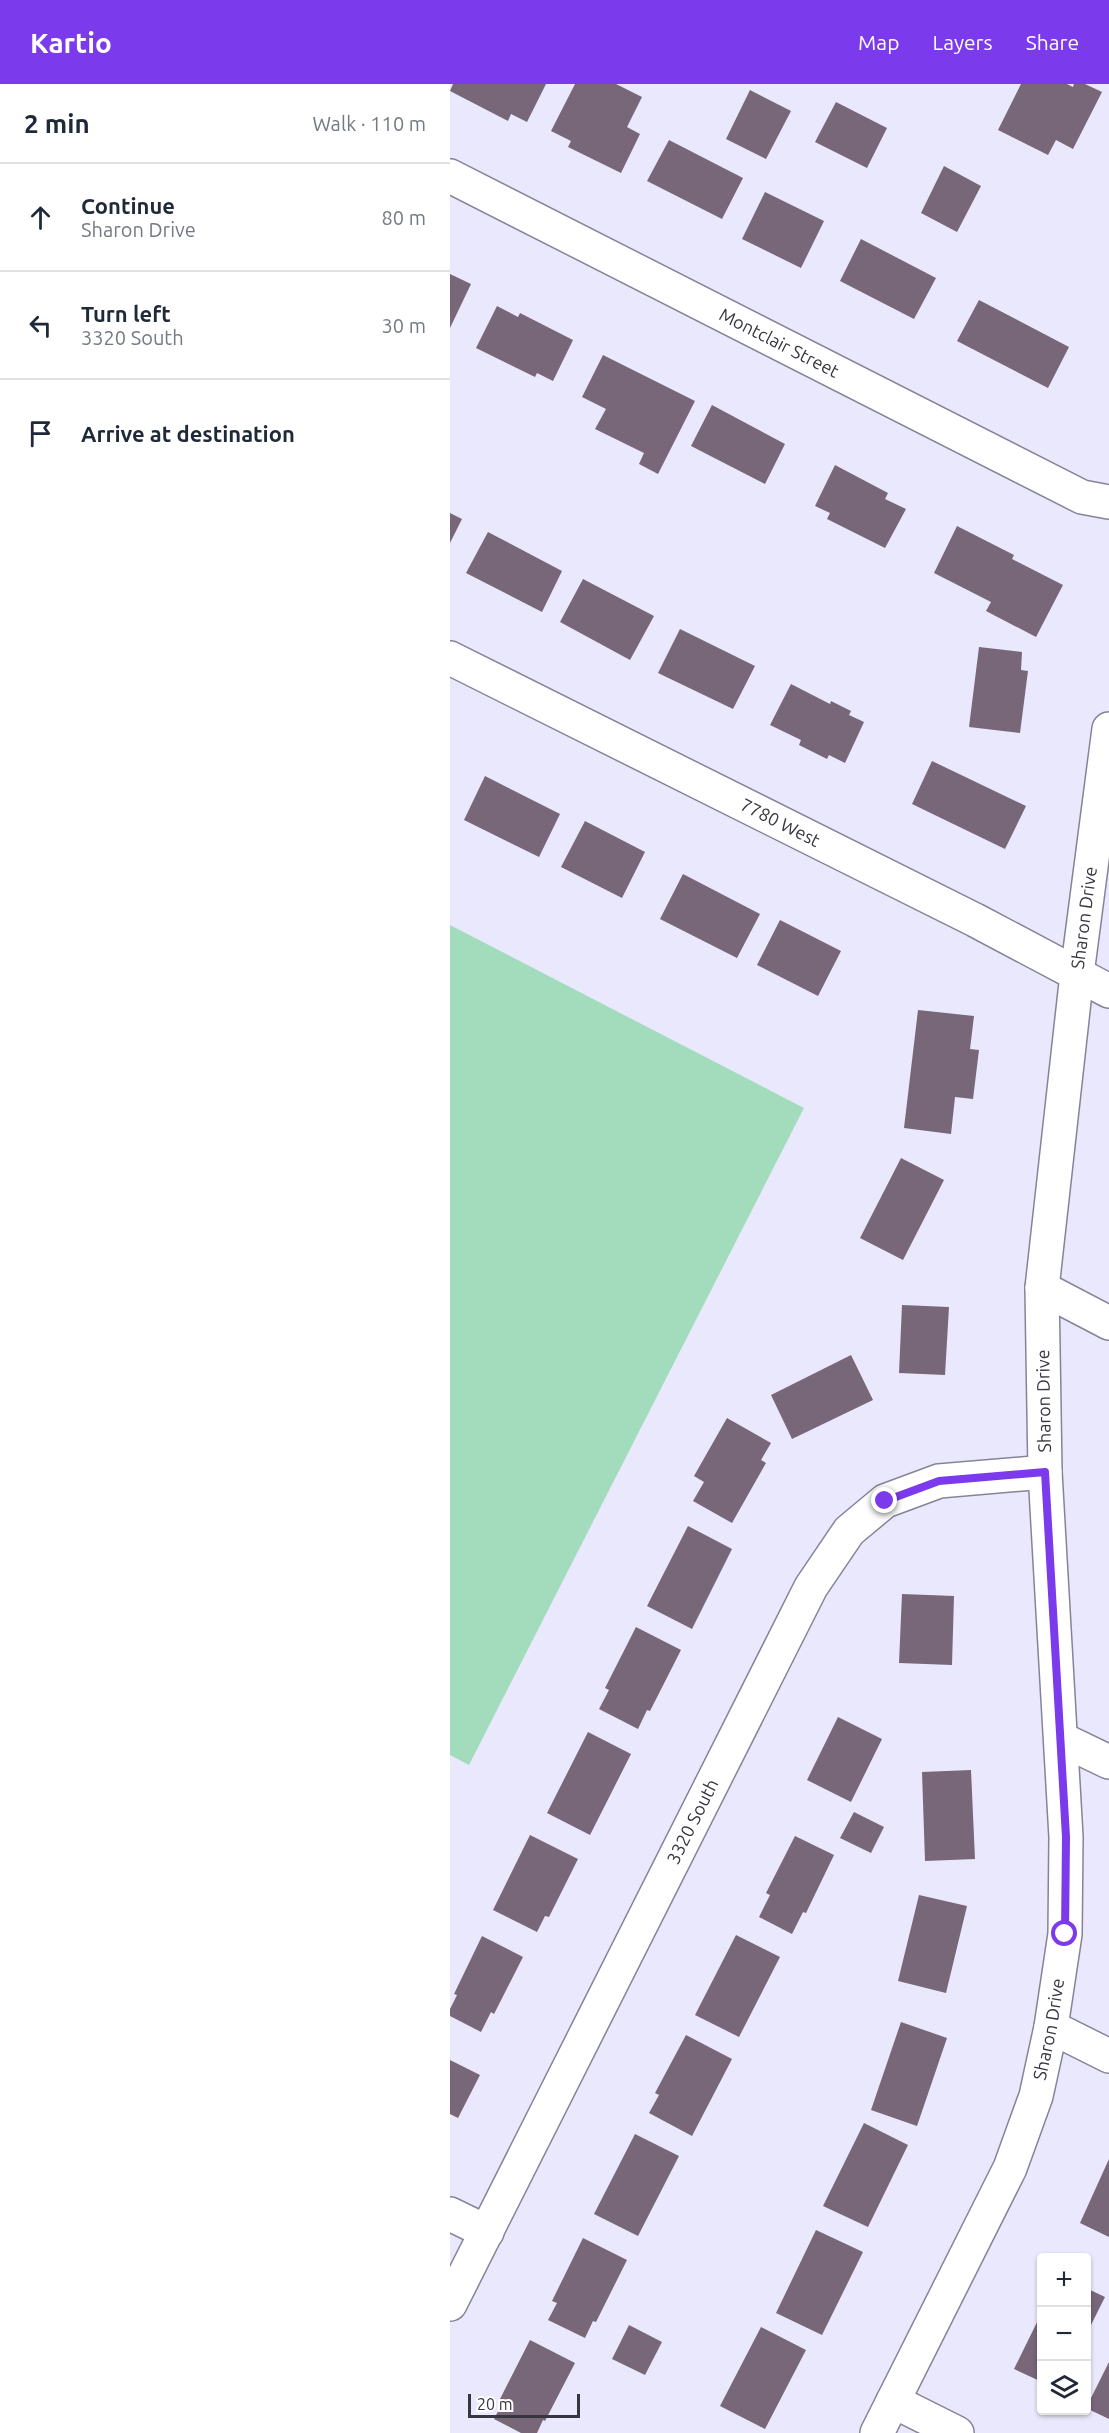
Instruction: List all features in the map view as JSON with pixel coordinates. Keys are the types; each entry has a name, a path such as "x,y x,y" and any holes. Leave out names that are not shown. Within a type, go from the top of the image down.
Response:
{"street":[{"name":"Montclair Street","path":"450,176 1082,497 1109,502"},
{"name":"7780 West","path":"450,658 964,914 1109,991"},
{"name":"Sharon Drive","path":"877,2433 1010,2168 1036,2096 1051,2027 1065,1934 1066,1837 1045,1472 1042,1288 1077,974 1109,729"},
{"path":"1042,1288 1109,1323"},
{"name":"3320 South","path":"450,2304 812,1587 849,1531 885,1501 939,1481 1045,1472"},
{"path":"1061,1739 1109,1762"},
{"path":"1051,2027 1109,2056"},
{"path":"450,2214 487,2232"},
{"path":"893,2401 957,2433"}],"green space":[{"path":"450,925 804,1108 469,1765 450,1755"}],"building":[{"path":"453,84 546,84 527,122 511,114 508,121 450,91"},
{"path":"575,84 616,84 642,97 627,127 640,134 621,173 568,147 571,141 551,131"},
{"path":"1021,84 1067,84 1073,87 1074,84 1085,84 1102,92 1073,149 1056,140 1048,155 998,130"},
{"path":"750,90 791,111 766,159 726,139"},
{"path":"836,102 887,128 867,168 815,142"},
{"path":"669,140 743,178 722,219 647,181"},
{"path":"944,166 981,186 957,232 921,213"},
{"path":"765,192 824,221 801,268 742,239"},
{"path":"861,239 936,278 914,319 840,281"},
{"path":"450,274 471,284 450,328"},
{"path":"979,300 1069,347 1048,388 957,341"},
{"path":"497,306 518,317 520,313 573,340 553,381 537,373 535,377 476,348"},
{"path":"603,355 695,401 658,474 639,464 644,453 595,429 606,409 582,397"},
{"path":"712,405 785,444 765,484 691,446"},
{"path":"835,465 888,493 885,499 906,509 885,548 827,519 830,513 815,506"},
{"path":"450,513 462,519 450,543"},
{"path":"957,526 1014,555 1012,559 1063,585 1036,637 986,611 991,602 934,573"},
{"path":"488,532 562,571 542,612 466,573"},
{"path":"583,579 654,616 630,660 560,622"},
{"path":"680,629 755,666 733,709 658,673"},
{"path":"979,647 1022,652 1021,670 1028,671 1020,733 969,727"},
{"path":"791,684 830,704 831,701 851,711 849,715 864,722 845,763 829,755 827,759 799,745 801,740 770,725"},
{"path":"932,761 1026,806 1005,849 912,804"},
{"path":"485,776 560,814 539,857 464,820"},
{"path":"585,821 645,852 622,898 561,867"},
{"path":"683,874 760,914 737,958 660,919"},
{"path":"780,920 841,951 818,996 757,965"},
{"path":"918,1010 974,1016 970,1049 979,1050 973,1099 955,1097 951,1134 904,1128"},
{"path":"901,1158 944,1180 903,1260 860,1238"},
{"path":"902,1305 949,1307 945,1375 899,1373"},
{"path":"851,1355 873,1400 792,1439 771,1395"},
{"path":"727,1418 771,1443 761,1460 766,1463 732,1523 693,1501 704,1482 694,1476"},
{"path":"688,1526 732,1549 692,1629 647,1606"},
{"path":"902,1594 954,1596 952,1665 899,1663"},
{"path":"636,1627 681,1650 650,1711 647,1710 638,1729 599,1709 609,1690 605,1688"},
{"path":"838,1717 882,1739 851,1802 807,1780"},
{"path":"588,1732 631,1754 590,1835 547,1813"},
{"path":"971,1770 975,1859 925,1861 922,1772"},
{"path":"854,1812 884,1827 871,1853 840,1838"},
{"path":"530,1835 578,1859 549,1917 545,1916 537,1932 493,1910"},
{"path":"795,1836 834,1855 806,1913 803,1912 792,1934 759,1917 770,1895 766,1893"},
{"path":"919,1895 967,1906 946,1993 898,1981"},
{"path":"736,1935 780,1957 739,2037 695,2015"},
{"path":"482,1936 523,1957 494,2014 491,2012 481,2032 450,2016 450,2009 457,1995 454,1994"},
{"path":"901,2022 947,2038 917,2126 871,2110"},
{"path":"686,2035 732,2059 692,2136 649,2113 659,2095 655,2093"},
{"path":"450,2060 480,2075 458,2118 450,2114"},
{"path":"864,2123 908,2145 868,2227 823,2206"},
{"path":"635,2134 679,2156 638,2236 594,2214"},
{"path":"1109,2159 1109,2237 1080,2223"},
{"path":"816,2230 863,2252 822,2335 776,2313"},
{"path":"583,2238 627,2260 596,2322 593,2321 585,2338 548,2320 557,2303 552,2301"},
{"path":"1091,2290 1105,2297 1091,2325"},
{"path":"1037,2322 1037,2380 1014,2369"},
{"path":"629,2325 662,2342 645,2375 612,2359"},
{"path":"761,2327 806,2350 765,2429 720,2406"},
{"path":"530,2340 575,2363 537,2433 521,2433 494,2419 504,2400 500,2399"},
{"path":"1109,2362 1109,2419 1091,2410 1091,2398"}],"route":[{"path":"885,1501 939,1481 1045,1472 1066,1837 1065,1934"}]}
